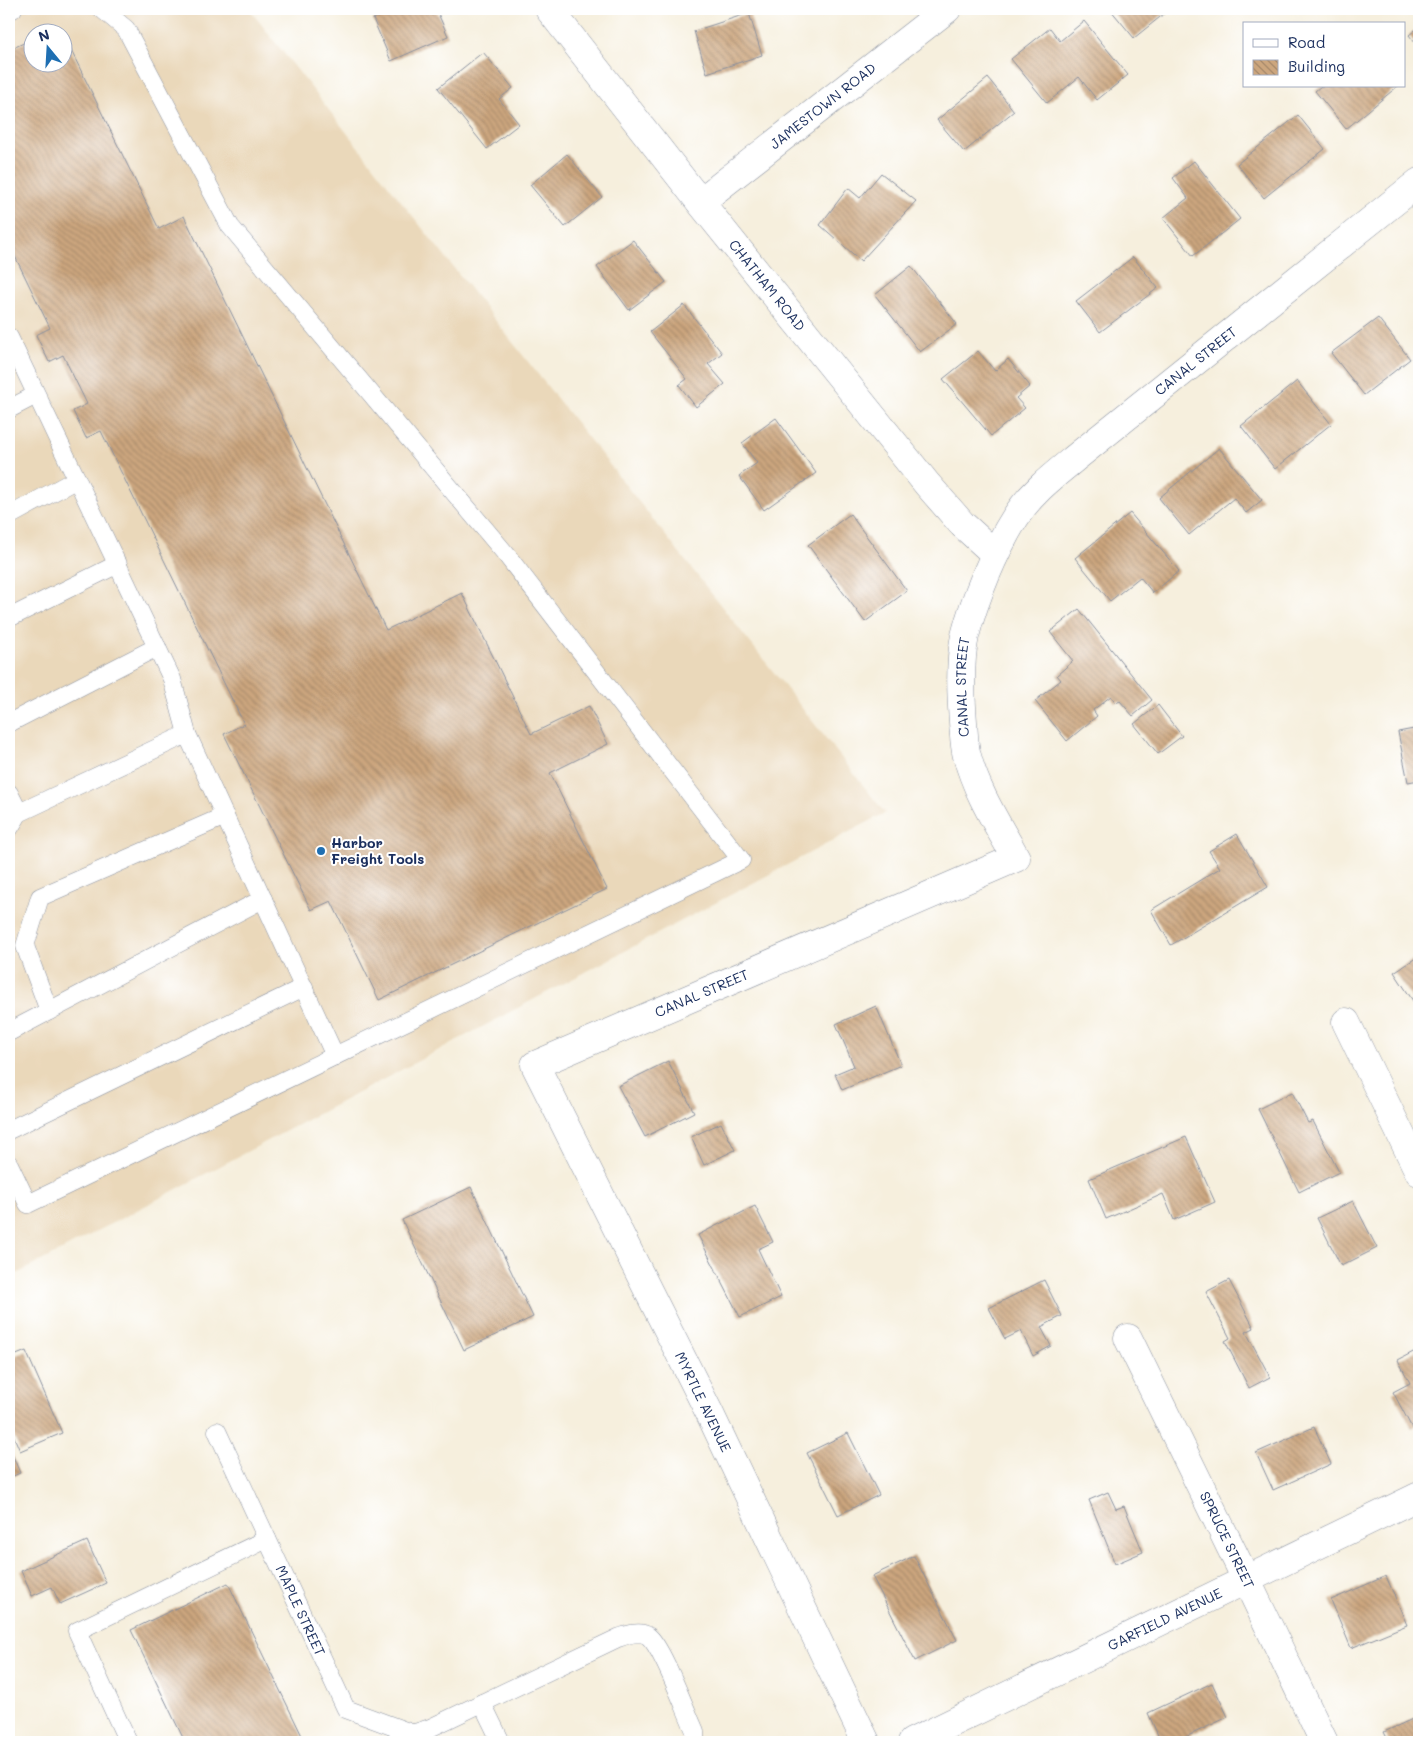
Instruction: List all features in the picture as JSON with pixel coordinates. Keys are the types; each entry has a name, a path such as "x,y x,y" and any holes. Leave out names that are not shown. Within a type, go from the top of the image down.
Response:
{"street":[{"name":"CHATHAM ROAD","path":"549,9 700,202 927,484 962,524 995,554"},
{"name":"JAMESTOWN ROAD","path":"700,202 947,9"},
{"name":"CANAL STREET","path":"535,1065 1016,858 979,791 966,755 961,675 965,637 995,554 1016,516 1043,485 1419,182"},
{"path":"1346,1022 1419,1172"},
{"name":"MYRTLE AVENUE","path":"535,1065 709,1412 866,1742"},
{"name":"SPRUCE STREET","path":"1128,1338 1324,1742"},
{"name":"GARFIELD AVENUE","path":"912,1742 1419,1496"}],"lane":[{"path":"9,11 13,9"},
{"path":"9,1164 28,1204 741,860 505,553 230,226 126,29 102,9"},
{"path":"9,337 172,678 187,734 335,1056"},
{"path":"9,409 36,395"},
{"path":"9,516 76,479"},
{"path":"9,618 118,564"},
{"path":"9,723 157,647"},
{"path":"9,830 18,813 187,734"},
{"path":"9,793 18,813"},
{"path":"49,1011 25,946 40,897 225,816"},
{"path":"9,1032 263,899"},
{"path":"9,1130 304,987"},
{"name":"MAPLE STREET","path":"217,1431 346,1709 427,1739 428,1742"},
{"path":"128,1742 77,1631 267,1539"},
{"path":"412,1734 430,1728 618,1638 631,1634 644,1634 649,1636 660,1652 694,1731 695,1742"},
{"path":"482,1703 501,1742"}],"shaded area":[{"path":"9,9 249,9 885,813 9,1278"}],"building":[{"path":"396,9 436,9 448,36 391,61 373,19"},
{"path":"1110,9 1170,9 1134,38"},
{"path":"749,13 762,55 707,73 694,31"},
{"path":"1084,21 1128,75 1097,100 1079,77 1047,103 1011,59 1050,28 1060,41"},
{"path":"1419,27 1419,48 1409,35"},
{"path":"22,44 22,72 72,72 72,52 159,229 184,216 386,630 462,593 531,734 589,706 608,744 550,773 607,889 379,1000 331,901 311,910 224,734 244,724 101,431 86,438 73,411 87,404 63,355 49,362 36,335 50,328 9,244 9,50"},
{"path":"483,52 513,88 499,99 519,124 487,149 438,88"},
{"path":"988,78 1014,111 964,152 937,120"},
{"path":"1319,88 1396,88 1346,129 1315,91"},
{"path":"1298,115 1325,149 1264,198 1237,164"},
{"path":"567,154 602,197 565,227 530,185"},
{"path":"1194,161 1240,219 1193,256 1163,218 1188,198 1173,178"},
{"path":"881,173 916,201 861,261 820,225 848,188 860,198"},
{"path":"633,240 666,282 629,310 597,267"},
{"path":"1133,257 1158,288 1100,332 1076,301"},
{"path":"911,266 957,324 920,352 875,295"},
{"path":"684,305 722,353 708,364 725,384 696,407 679,385 687,379 650,332"},
{"path":"1378,318 1410,359 1364,395 1331,353"},
{"path":"978,351 995,371 1008,359 1030,386 1016,398 1025,408 991,436 943,379"},
{"path":"1297,381 1331,424 1275,469 1241,426"},
{"path":"776,418 816,473 764,510 739,476 757,463 742,443"},
{"path":"1219,448 1262,500 1246,513 1234,498 1189,535 1159,498"},
{"path":"1130,513 1179,571 1153,593 1140,577 1110,601 1075,558"},
{"path":"850,514 907,591 865,622 808,545"},
{"path":"1079,609 1152,700 1133,716 1120,701 1116,703 1111,696 1093,710 1097,716 1067,741 1035,701 1061,680 1057,675 1073,661 1050,632"},
{"path":"1158,705 1182,736 1158,754 1134,724"},
{"path":"1419,728 1419,780 1408,782 1398,732"},
{"path":"1237,834 1268,887 1171,945 1151,910 1220,868 1209,851"},
{"path":"1419,956 1419,1010 1394,972"},
{"path":"876,1006 901,1065 842,1090 835,1074 854,1066 836,1024"},
{"path":"668,1061 694,1112 645,1137 618,1086"},
{"path":"1292,1092 1308,1123 1313,1121 1339,1172 1299,1192 1258,1109"},
{"path":"721,1123 735,1150 704,1165 691,1137"},
{"path":"1186,1137 1215,1202 1174,1220 1163,1194 1106,1219 1089,1179"},
{"path":"471,1187 533,1317 464,1350 402,1220"},
{"path":"1353,1201 1377,1248 1341,1266 1317,1218"},
{"path":"755,1206 773,1242 758,1249 781,1297 740,1317 698,1235"},
{"path":"1044,1280 1062,1316 1041,1327 1051,1346 1033,1356 1021,1331 1005,1339 989,1308"},
{"path":"1229,1280 1254,1328 1246,1332 1270,1377 1249,1388 1225,1341 1230,1338 1206,1292"},
{"path":"1419,1349 1419,1424 1412,1428 1393,1392 1410,1383 1398,1360"},
{"path":"26,1351 62,1433 20,1451 9,1425 9,1358"},
{"path":"1314,1427 1331,1464 1273,1490 1256,1453"},
{"path":"848,1433 879,1495 838,1515 807,1453"},
{"path":"9,1447 20,1473 9,1478"},
{"path":"1108,1492 1116,1509 1124,1506 1143,1552 1115,1564 1089,1500"},
{"path":"87,1541 106,1583 60,1604 52,1587 32,1596 21,1571"},
{"path":"914,1556 957,1640 915,1661 872,1576"},
{"path":"1386,1576 1407,1625 1351,1648 1331,1600"},
{"path":"228,1583 305,1742 185,1742 131,1630"},
{"path":"1212,1683 1228,1717 1175,1742 1161,1742 1148,1713"},
{"path":"1419,1716 1419,1742 1389,1742 1384,1732"}],"place":[{"name":"Harbor Freight Tools","path":"321,851"}]}
